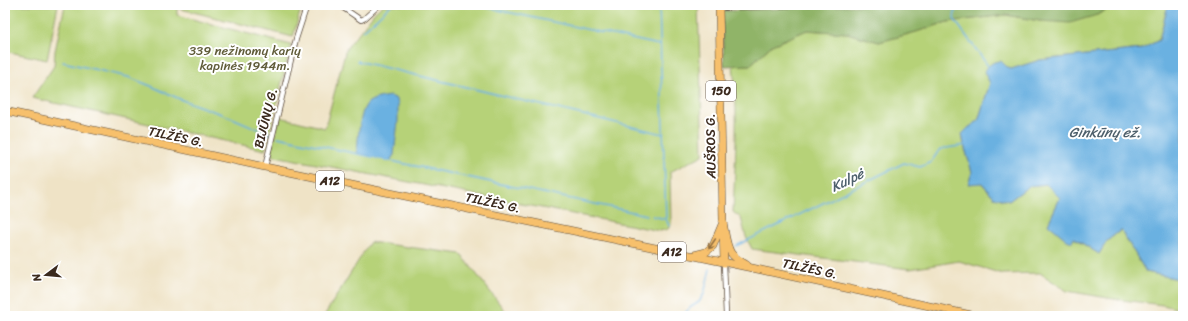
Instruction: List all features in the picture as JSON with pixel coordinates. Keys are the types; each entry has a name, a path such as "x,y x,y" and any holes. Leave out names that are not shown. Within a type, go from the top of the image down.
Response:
{"main road":[{"name":"AUŠROS G.","path":"719,7 724,263"},
{"name":"TILŽĖS G.","path":"5,111 976,316"},
{"path":"692,256 706,252 713,246 723,222"},
{"path":"723,222 731,254 736,259 752,268"}],"street":[{"name":"BIJŪNŲ G.","path":"265,167 296,39 307,5"},
{"path":"339,5 361,20 379,5"},
{"path":"719,7 794,5"},
{"path":"724,263 726,316"}],"green space":[{"path":"5,5 58,5 47,60 5,51"},
{"name":"339 nežinomų karių kapinės 1944m.","path":"65,5 302,5 293,37 177,8 177,15 291,45 265,150 32,98 54,66 55,51"},
{"path":"383,5 698,5 703,155 670,172 671,225 668,229 660,231 270,155 280,117 325,128 346,49 375,12"},
{"path":"862,5 1115,5 1097,15 1070,23 1040,21 1006,15 947,22 879,42 847,33 807,30 772,45 750,65 724,66 722,11"},
{"path":"1115,5 1167,5 1169,7 1167,9 1159,40 1142,49 1040,60 1011,69 1001,61 988,78 990,83 978,121 962,134 964,145 972,172 994,197 1009,201 1029,186 1046,184 1060,198 1048,224 1099,254 1107,241 1121,230 1146,272 1183,280 1183,310 1163,305 1067,291 1040,273 1003,274 959,261 910,269 752,249 746,237 741,218 733,212 736,102 733,65 750,65 772,45 807,30 847,33 879,42 947,22 1006,15 1040,21 1097,15"},
{"path":"370,242 461,254 509,316 324,316"}],"water":[{"name":"Ginkūnų ež.","path":"1170,5 1183,5 1183,280 1146,272 1121,230 1107,241 1099,254 1074,238 1072,242 1067,240 1048,224 1060,198 1046,184 1029,186 1009,201 994,197 982,183 968,184 972,172 962,134 978,121 990,83 984,72 989,65 1001,61 1011,69 1040,60 1142,49 1159,40 1167,9"},
{"path":"390,96 395,98 398,103 398,121 394,155 390,161 357,153 363,111 369,102"}],"waterway":[{"path":"363,31 391,5"},
{"path":"475,5 659,45"},
{"path":"659,5 666,219"},
{"path":"956,5 954,19 988,66"},
{"path":"357,61 663,134"},
{"path":"63,62 128,77 182,100 230,117 270,134"},
{"path":"278,137 647,215"},
{"name":"Kulpė","path":"736,246 904,163 920,167 931,162 940,149 966,145"},
{"path":"652,216 666,219 669,226"},
{"name":"Kulpė","path":"682,316 691,307 699,302 704,294 710,269"}]}
